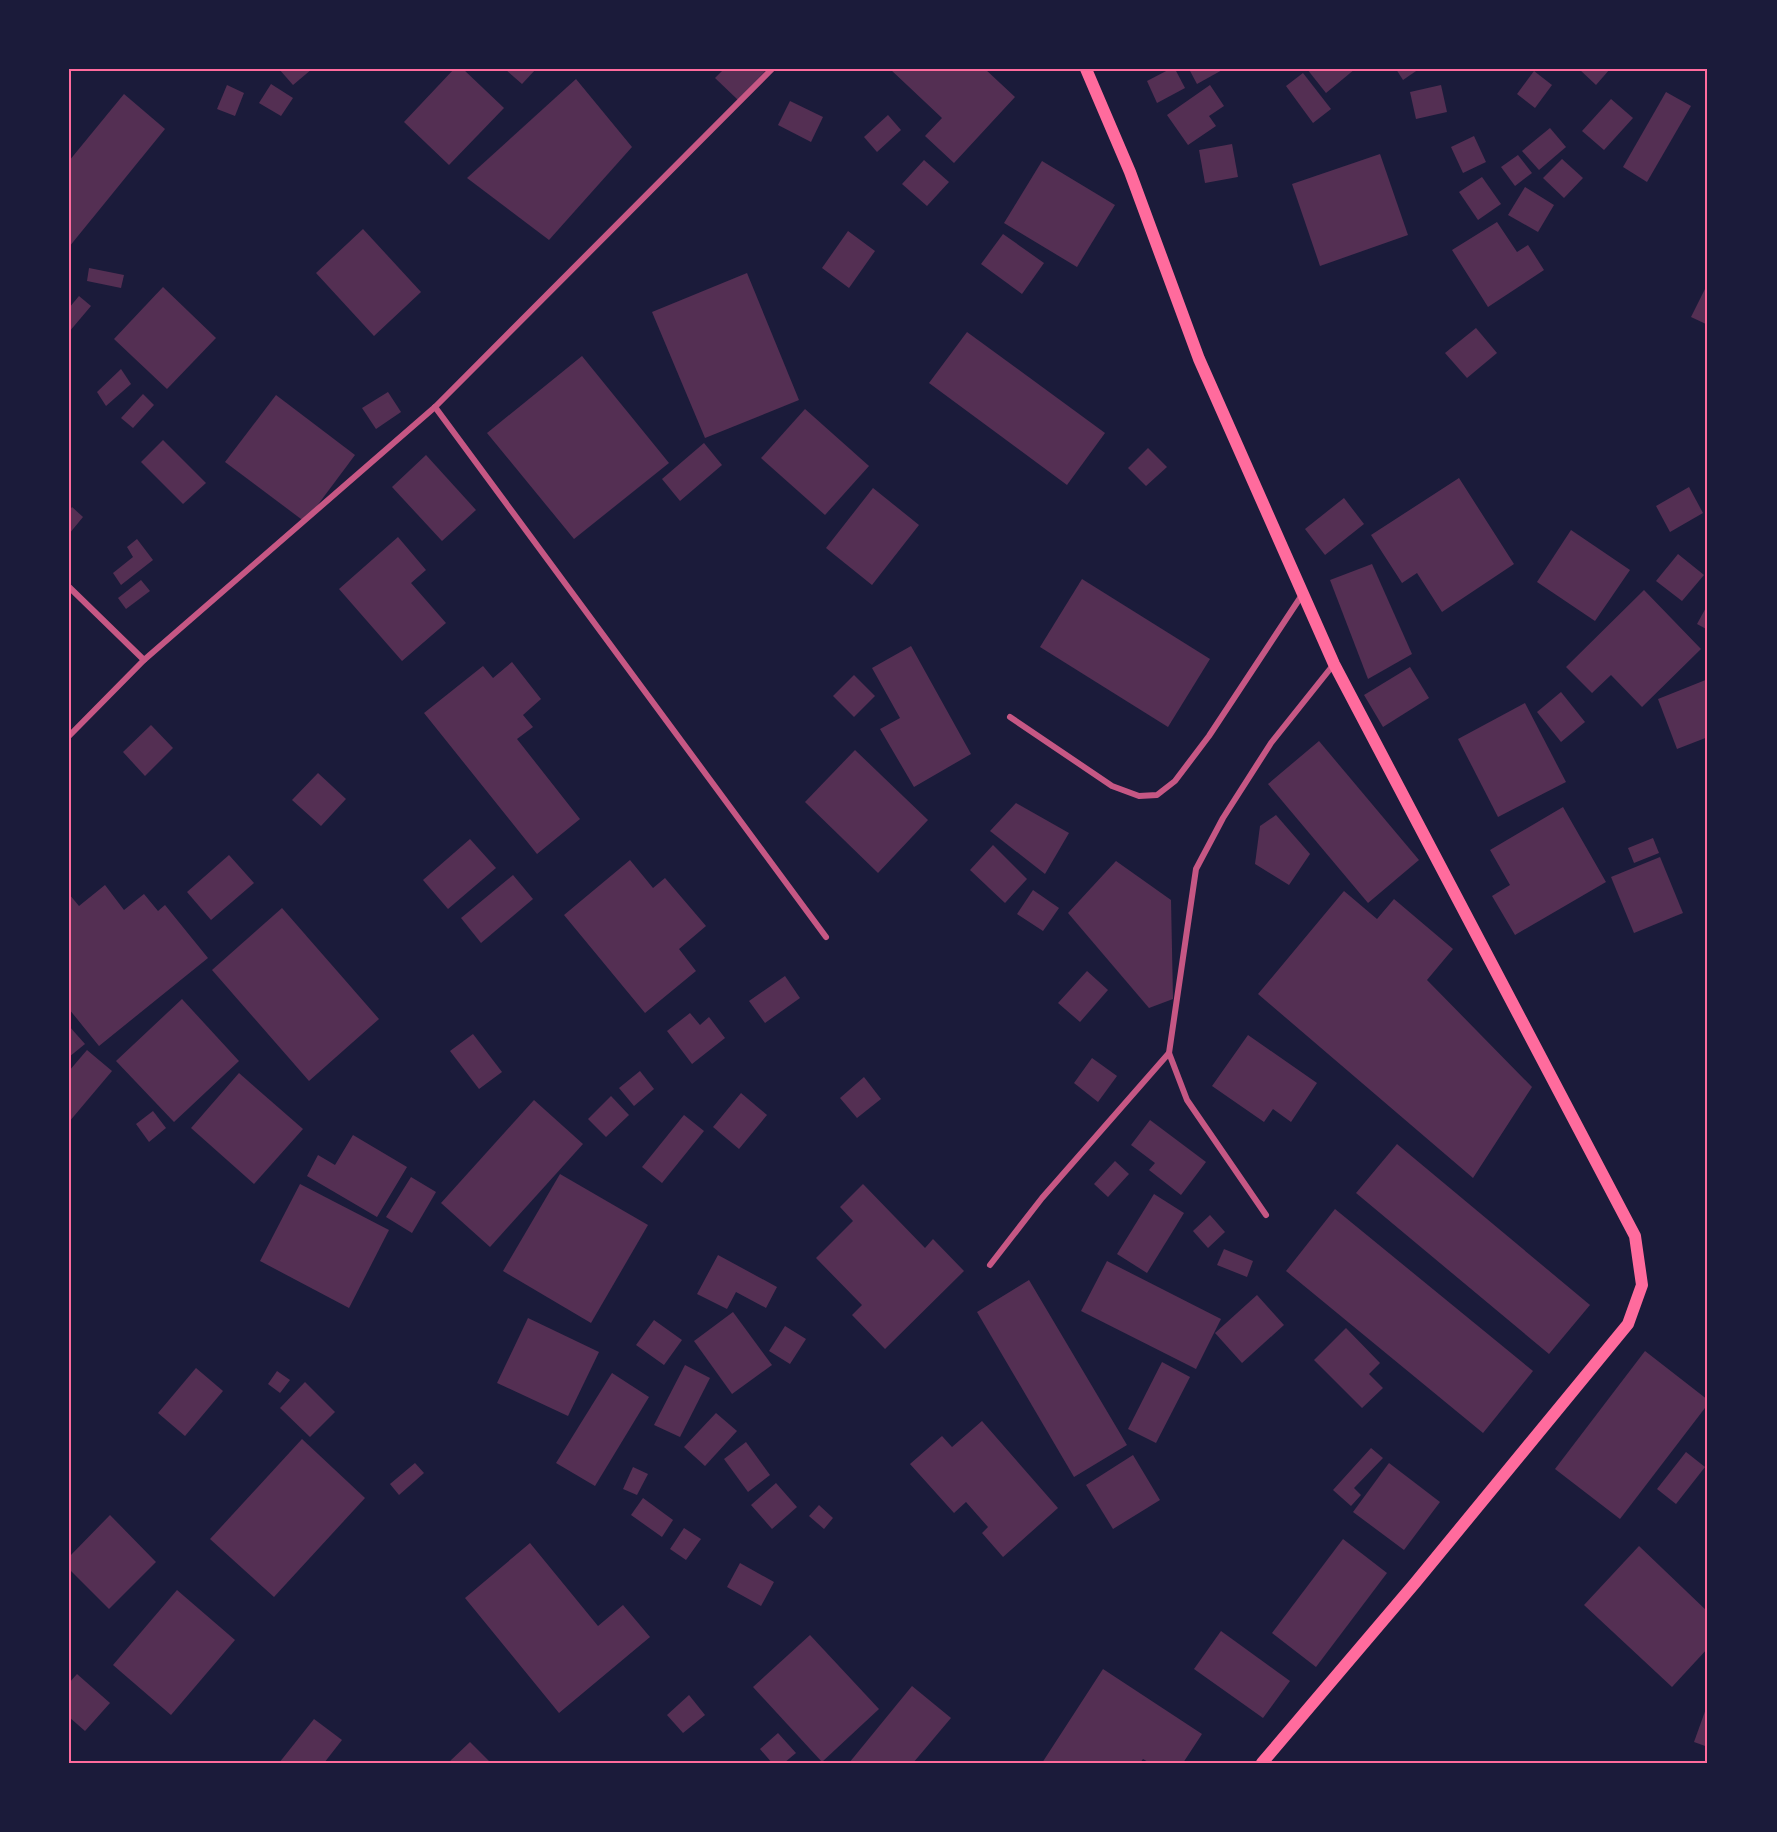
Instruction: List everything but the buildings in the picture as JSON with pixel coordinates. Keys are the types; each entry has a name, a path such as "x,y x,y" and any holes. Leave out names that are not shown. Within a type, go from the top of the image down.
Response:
{"main road":[{"path":"1086,69 1130,172 1199,359 1302,596 1334,664 1635,1236 1642,1285 1628,1324 1415,1583 1262,1763"}],"street":[{"path":"69,736 144,660 435,407 772,69"},
{"path":"435,407 826,937"},
{"path":"69,587 144,660"},
{"path":"1010,717 1112,786 1139,796 1157,795 1175,781 1209,736 1302,596"},
{"path":"1266,1215 1187,1100 1169,1053 1196,869 1223,818 1271,743 1334,664"},
{"path":"990,1264 1042,1198 1169,1053"}]}
